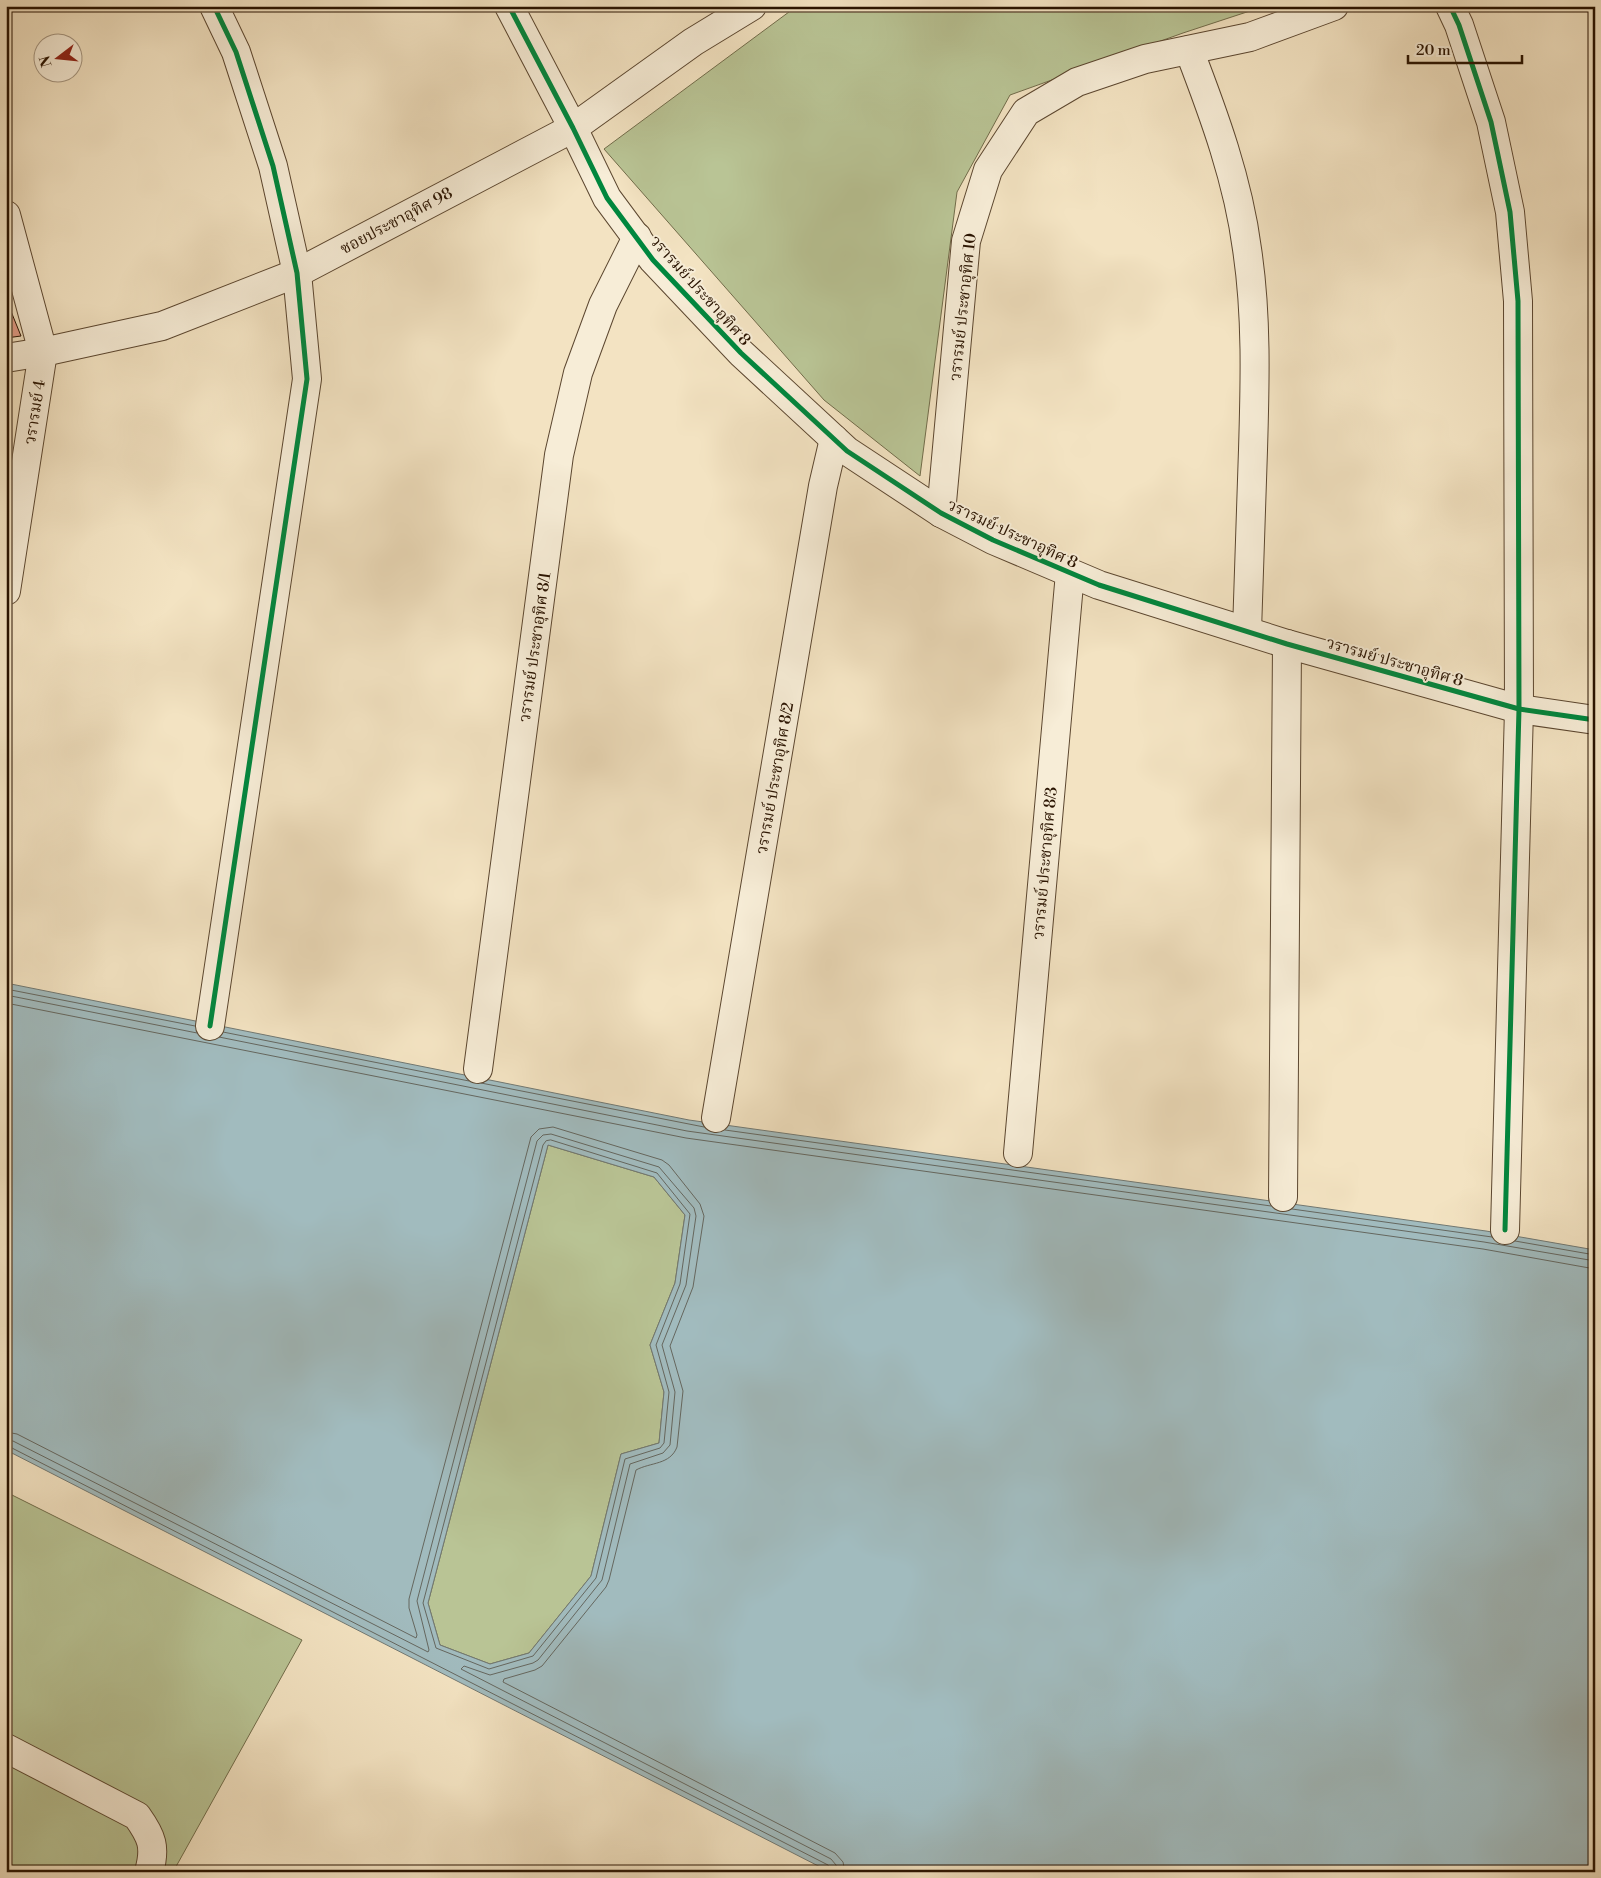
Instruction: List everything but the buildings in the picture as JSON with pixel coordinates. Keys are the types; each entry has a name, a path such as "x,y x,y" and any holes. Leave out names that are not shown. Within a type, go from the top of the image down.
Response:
{"street":[{"path":"210,1026 307,379 297,273 273,166 236,52 214,6"},
{"name":"วรารมย์ ประชาอุทิศ 8","path":"509,6 573,128 607,198 653,260 741,353 847,451 941,513 993,540 1098,585 1287,644 1519,709 1595,720"},
{"name":"ซอยประชาอุทิศ 98","path":"6,358 43,352 162,326 297,273 573,128 693,42 752,6"},
{"name":"วรารมย์ ประชาอุทิศ 10","path":"941,513 966,241 988,170 1026,112 1077,82 1144,58 1250,37 1334,6"},
{"path":"1450,6 1459,25 1491,122 1510,212 1518,301 1519,709 1505,1230"},
{"path":"1189,50 1211,106 1231,167 1247,248 1254,314 1254,402 1247,632"},
{"path":"6,215 43,352"},
{"name":"วรารมย์ ประชาอุทิศ 8/1","path":"478,1069 559,455 578,373 603,305 637,237"},
{"name":"วรารมย์ 4","path":"6,591 43,352"},
{"name":"วรารมย์ ประชาอุทิศ 8/2","path":"716,1118 823,486 834,439"},
{"name":"วรารมย์ ประชาอุทิศ 8/3","path":"1018,1153 1070,573"},
{"path":"1283,1197 1287,644"},
{"path":"6,1748 137,1816 149,1832 154,1856 149,1872"}],"green space":[{"path":"797,6 1265,6 1183,33 1010,95 957,192 920,476 824,400 604,149"},
{"path":"548,1145 654,1177 685,1215 675,1283 650,1345 664,1392 659,1443 621,1454 591,1576 529,1653 490,1664 440,1645 428,1603"},
{"path":"6,1492 302,1640 173,1872 6,1872"}],"water":[{"path":"6,983 689,1120 1486,1231 1595,1250 1595,1872 830,1872 6,1450","holes":["548,1145 654,1177 685,1215 675,1283 650,1345 664,1392 659,1443 621,1454 591,1576 529,1653 490,1664 440,1645 428,1603"]}],"cycle path":[{"path":"210,1026 307,379 297,273 273,166 236,52 214,6"},
{"path":"509,6 573,128 607,198 653,260 741,353 847,451 941,513 993,540 1099,585 1287,644 1519,709 1595,720"},
{"path":"1450,6 1459,25 1491,122 1510,212 1518,301 1519,709 1505,1230"}]}
